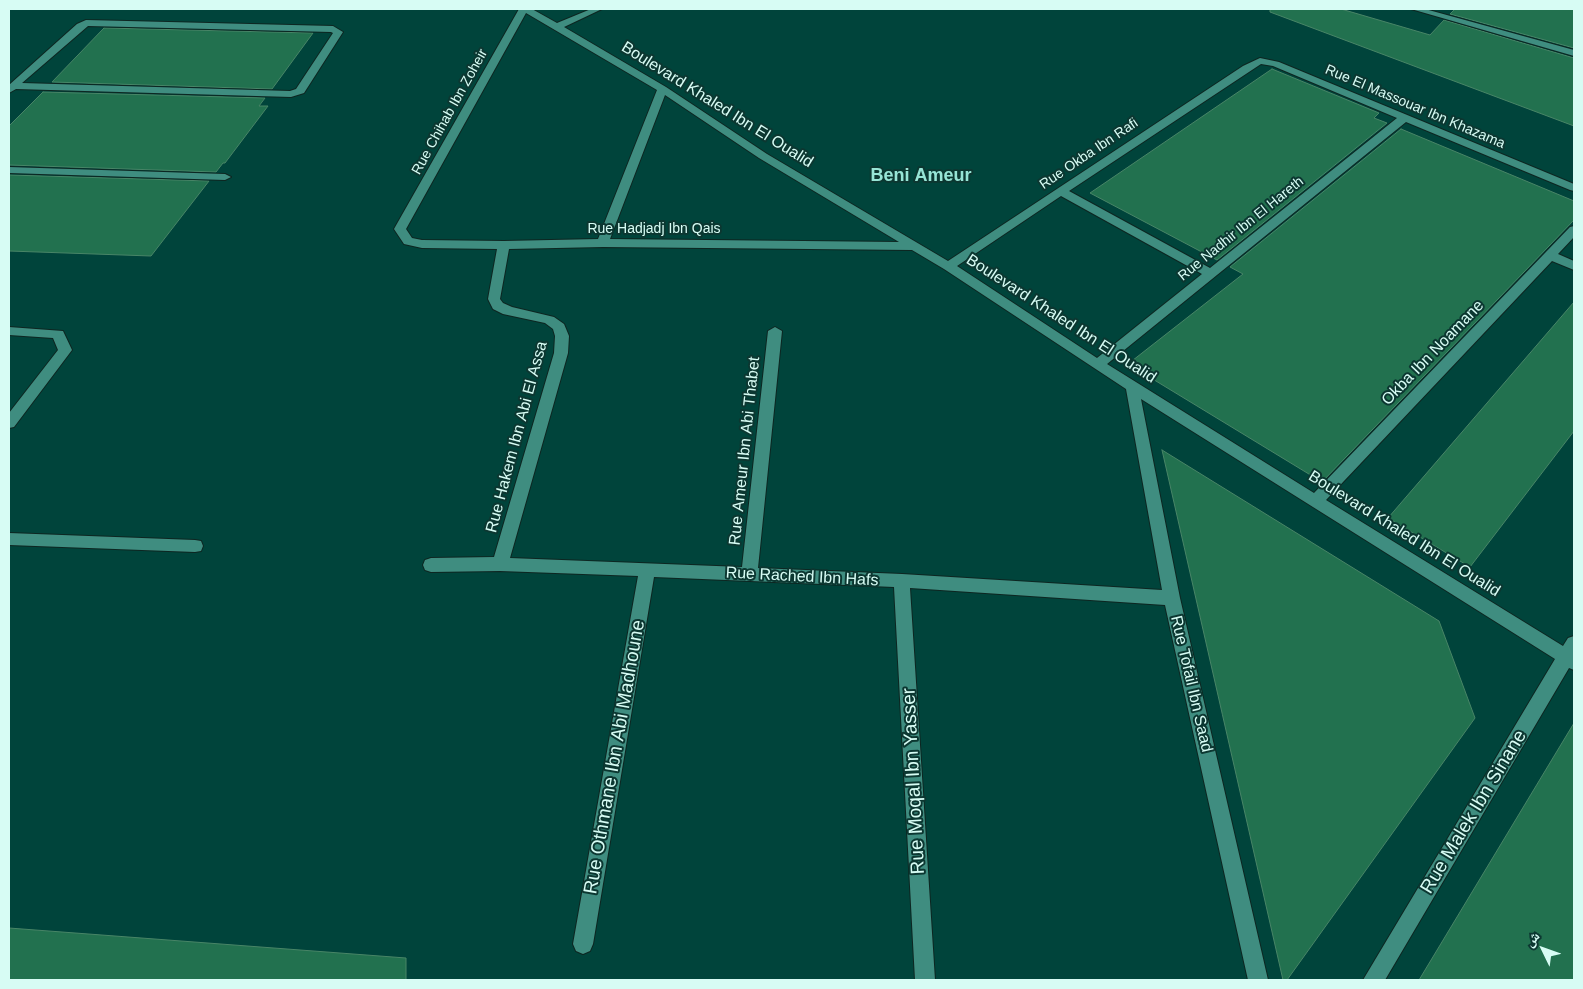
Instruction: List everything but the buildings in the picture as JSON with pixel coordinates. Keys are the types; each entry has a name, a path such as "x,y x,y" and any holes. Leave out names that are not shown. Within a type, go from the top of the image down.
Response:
{"street":[{"name":"Boulevard Khaled Ibn El Oualid","path":"525,9 662,89 763,156 948,266 1132,387 1572,654"},
{"name":"Rue Chihab Ibn Zoheir","path":"400,229 525,9"},
{"path":"556,27 598,9"},
{"path":"1416,9 1437,11 1574,53"},
{"path":"87,23 333,29 338,32 300,91 291,94 11,88 80,26 87,23"},
{"name":"Rue El Massouar Ibn Khazama","path":"1246,68 1260,61 1268,62 1574,188"},
{"name":"Rue Okba Ibn Rafi","path":"948,266 1246,68"},
{"path":"603,243 662,89"},
{"name":"Rue Nadhir Ibn El Hareth","path":"1098,364 1404,118"},
{"path":"9,170 225,177"},
{"path":"1060,191 1210,273"},
{"name":"Rue Hadjadj Ibn Qais","path":"400,229 402,235 408,241 422,244 603,243 914,246"},
{"name":"Okba Ibn Noamane","path":"1317,500 1552,256 1574,230"},
{"name":"Rue Hakem Ibn Abi El Assa","path":"500,564 561,353 562,336 559,327 549,320 508,311 498,306 494,299 504,245"},
{"path":"1552,256 1574,266"},
{"name":"Rue Ameur Ibn Abi Thabet","path":"749,574 775,330"},
{"path":"9,331 58,334 65,350 9,423"},
{"name":"Rue Tofail Ibn Saad","path":"1132,387 1172,598 1258,980"},
{"path":"9,539 195,546"},
{"name":"Rue Rached Ibn Hafs","path":"431,565 500,564 749,574 1172,598"},
{"name":"Rue Othmane Ibn Abi Madhoune","path":"583,944 647,570"},
{"name":"Rue Moqal Ibn Yasser","path":"902,582 926,980"},
{"name":"Rue Malek Ibn Sinane","path":"1373,980 1572,654"}],"district":[{"name":"Beni Ameur","path":"921,176"}]}
